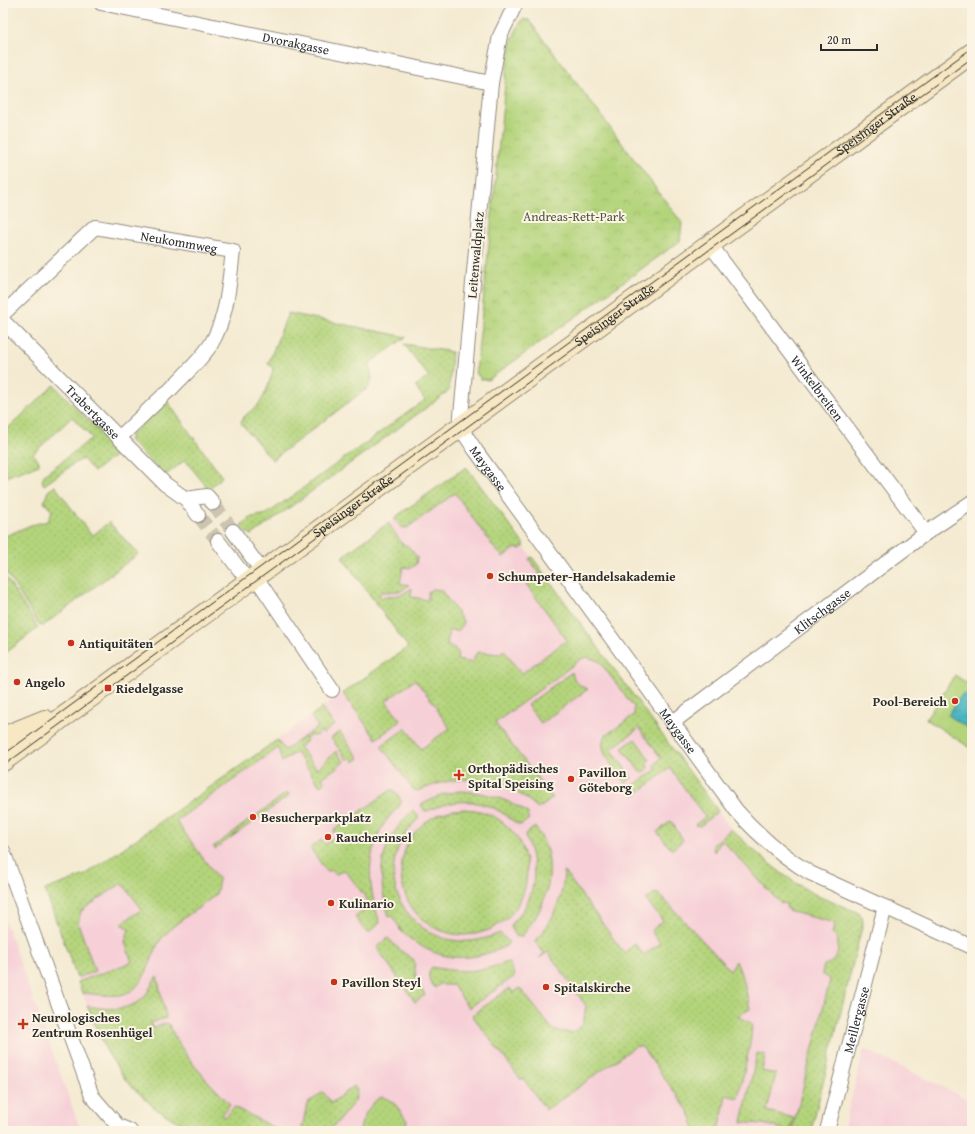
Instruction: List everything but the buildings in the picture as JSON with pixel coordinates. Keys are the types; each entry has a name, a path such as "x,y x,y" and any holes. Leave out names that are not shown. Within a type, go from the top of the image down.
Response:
{"main road":[{"name":"Speisinger Straße","path":"3,761 73,708 972,53"},
{"name":"Speisinger Straße","path":"3,737 73,708"}],"street":[{"name":"Dvorakgasse","path":"101,3 491,83"},
{"name":"Leitenwaldplatz","path":"460,427 491,83 500,36 516,3"},
{"name":"Neukommweg","path":"3,314 95,227 233,251 228,294 220,325 211,344 168,392 119,438"},
{"name":"Winkelbreiten","path":"710,243 926,532"},
{"name":"Trabertgasse","path":"3,321 165,484 186,499 198,515"},
{"name":"Maygasse","path":"460,427 499,484 736,810 768,842 791,862 810,873 884,908 972,947"},
{"path":"186,499 207,496 213,503"},
{"name":"Klitschgasse","path":"673,722 926,532 972,502"},
{"path":"233,531 255,576 332,690"},
{"path":"218,541 255,576"},
{"path":"3,851 92,1096 118,1126 130,1131"},
{"name":"Meillergasse","path":"827,1131 884,908"}],"shaded area":[{"name":"Orthopädisches Spital Speising","path":"466,467 731,829 760,857 791,880 820,897 857,912 862,916 863,923 811,1131 194,1131 156,1109 127,1082 107,1052 93,1022 45,890 85,875 408,647 342,557"},
{"name":"Neurologisches Zentrum Rosenhügel","path":"3,915 24,974 81,1131 3,1131"},
{"path":"864,1049 972,1101 972,1131 843,1131"}],"green space":[{"name":"Andreas-Rett-Park","path":"523,19 529,20 682,223 680,241 488,380 481,379 476,373 506,74 513,38"},
{"path":"288,313 406,337 370,363 372,379 369,387 272,460 241,423 246,415 261,402 269,384 273,367 268,364"},
{"path":"404,344 452,352 449,391 252,535 246,532 241,525 252,517 267,514 425,400 415,386 429,377"},
{"path":"54,385 117,450 118,453 94,472 83,459 44,485 42,481 44,475 92,438 72,417 33,454 39,461 39,465 8,476 3,480 3,433"},
{"path":"167,401 222,477 210,488 207,487 185,460 167,474 163,474 130,441 130,436"},
{"path":"466,467 525,546 520,549 516,548 503,557 498,551 497,552 455,493 407,528 401,527 394,518"},
{"path":"55,486 92,536 109,522 138,554 43,626 39,625 3,567 3,537 31,525 48,521 52,511 44,502 48,491"},
{"path":"388,523 403,545 408,546 417,557 416,564 411,568 403,567 400,583 409,585 401,591 382,592 379,595 382,598 403,594 412,588 411,597 428,600 428,592 433,589 441,590 463,621 461,628 457,631 449,630 447,646 455,648 454,649 458,652 457,660 473,663 475,655 479,652 499,654 504,650 521,674 567,640 526,584 540,574 529,559 532,557 718,811 700,826 695,825 705,817 670,768 635,795 630,788 657,769 654,765 661,758 639,728 611,749 632,778 626,783 624,782 612,766 603,748 605,736 634,715 634,707 599,661 587,657 581,659 495,723 553,798 538,808 516,792 491,782 478,780 451,781 417,791 413,789 381,746 406,728 421,749 450,728 436,709 437,707 415,680 386,701 401,721 376,739 343,693 408,647 342,557"},
{"path":"3,573 38,628 3,655"},
{"name":"Pool-Bereich","path":"972,671 972,749 926,719 955,675 965,682"},
{"path":"572,672 577,683 588,689 541,723 527,705"},
{"path":"322,708 334,725 323,734 321,731 315,736 311,735 307,737 306,742 299,747 317,769 336,751 344,762 322,778 325,782 320,786 296,752 282,762 278,748 176,821 219,880 216,894 167,932 161,939 144,977 131,991 124,994 115,995 82,993 78,982 132,962 125,942 129,929 121,924 142,909 122,883 81,911 78,923 95,971 77,978 45,890 85,875 277,740 285,750 318,727 311,716"},
{"path":"340,732 359,758 354,762 351,757 347,760 331,738"},
{"path":"635,739 650,760 646,763 649,768 641,773 622,748"},
{"path":"391,790 394,790 400,798 401,803 381,828 372,855 370,878 380,923 369,933 365,931 355,917 372,906 345,870 336,874 330,870 327,872 310,848 321,840 325,844 336,836 333,831"},
{"path":"459,791 487,794 504,800 529,814 527,816 529,819 521,825 494,808 472,802 453,803 425,811 421,805 441,795"},
{"path":"287,793 289,796 215,849 213,847"},
{"path":"470,809 494,817 504,823 513,832 522,848 526,860 526,884 522,896 513,912 504,921 488,930 476,934 458,935 434,927 424,921 415,912 406,896 402,884 401,866 409,842 415,832 424,823 440,814 452,810"},
{"path":"413,810 418,816 418,819 401,842 394,867 396,890 406,912 423,928 446,939 472,941 500,933 509,943 506,946 477,956 450,957 424,948 411,940 399,929 400,928 391,915 389,916 382,886 383,859 393,834"},
{"path":"671,821 683,840 671,849 657,832"},
{"path":"535,827 543,840 548,854 548,883 545,898 539,912 521,937 520,935 517,937 511,928 511,925 528,901 534,874 529,846 525,836 526,833"},
{"path":"731,829 762,857 796,883 820,897 857,912 862,916 863,923 811,1131 792,1131 830,980 822,974 824,965 835,958 838,951 837,938 832,934 835,923 788,911 789,909 786,908 787,904 780,903 722,840 714,852 713,845"},
{"path":"564,871 624,953 635,944 644,955 660,943 651,931 663,921 646,900 655,893 660,895 730,970 736,961 744,982 750,1009 738,1016 748,1021 751,1024 752,1029 747,1060 738,1098 726,1095 719,1131 696,1131 689,1112 642,1047 636,1046 546,1110 523,1078 521,1080 472,1015 510,988 513,993 520,988 553,1030 570,1033 578,1029 583,1024 586,1006 548,952 539,958 544,953 535,942 547,926 556,909 562,891"},
{"path":"388,938 400,950 414,960 416,979 425,995 415,1002 377,948"},
{"path":"508,962 515,976 469,1008 453,985 443,985 441,983 435,988 429,978 429,973 432,967 461,971 480,970"},
{"path":"157,976 166,1018 150,1023 152,1028 167,1023 169,1025 188,1057 204,1077 230,1104 222,1115 226,1117 234,1107 280,1131 194,1131 156,1109 127,1082 107,1052 87,1006 117,1009 131,1006 144,997"},
{"path":"757,1053 765,1055 762,1071 776,1074 767,1111 794,1118 790,1131 761,1124 742,1122"},
{"path":"354,1086 357,1090 355,1101 334,1126 325,1131 302,1128 307,1104 323,1092 331,1103"},
{"path":"382,1097 390,1100 400,1110 407,1121 404,1131 360,1131 362,1121 370,1106"}],"water":[{"path":"963,693 972,699 972,731 948,715"}],"tunnel":[{"path":"213,503 233,531"},
{"path":"198,515 218,541"}],"tram line":[{"path":"3,755 972,48"},
{"path":"3,766 972,58"}],"place":[{"name":"Schumpeter-Handelsakademie","path":"490,576"},
{"name":"Antiquitäten","path":"71,643"},
{"name":"Angelo","path":"17,682"},
{"name":"Riedelgasse","path":"108,688"},
{"name":"Pool-Bereich","path":"955,701"},
{"name":"Orthopädisches Spital Speising","path":"459,775"},
{"name":"Pavillon Göteborg","path":"571,779"},
{"name":"Besucherparkplatz","path":"253,817"},
{"name":"Raucherinsel","path":"328,837"},
{"name":"Kulinario","path":"331,903"},
{"name":"Pavillon Steyl","path":"334,982"},
{"name":"Spitalskirche","path":"546,987"},
{"name":"Neurologisches Zentrum Rosenhügel","path":"23,1024"}]}
